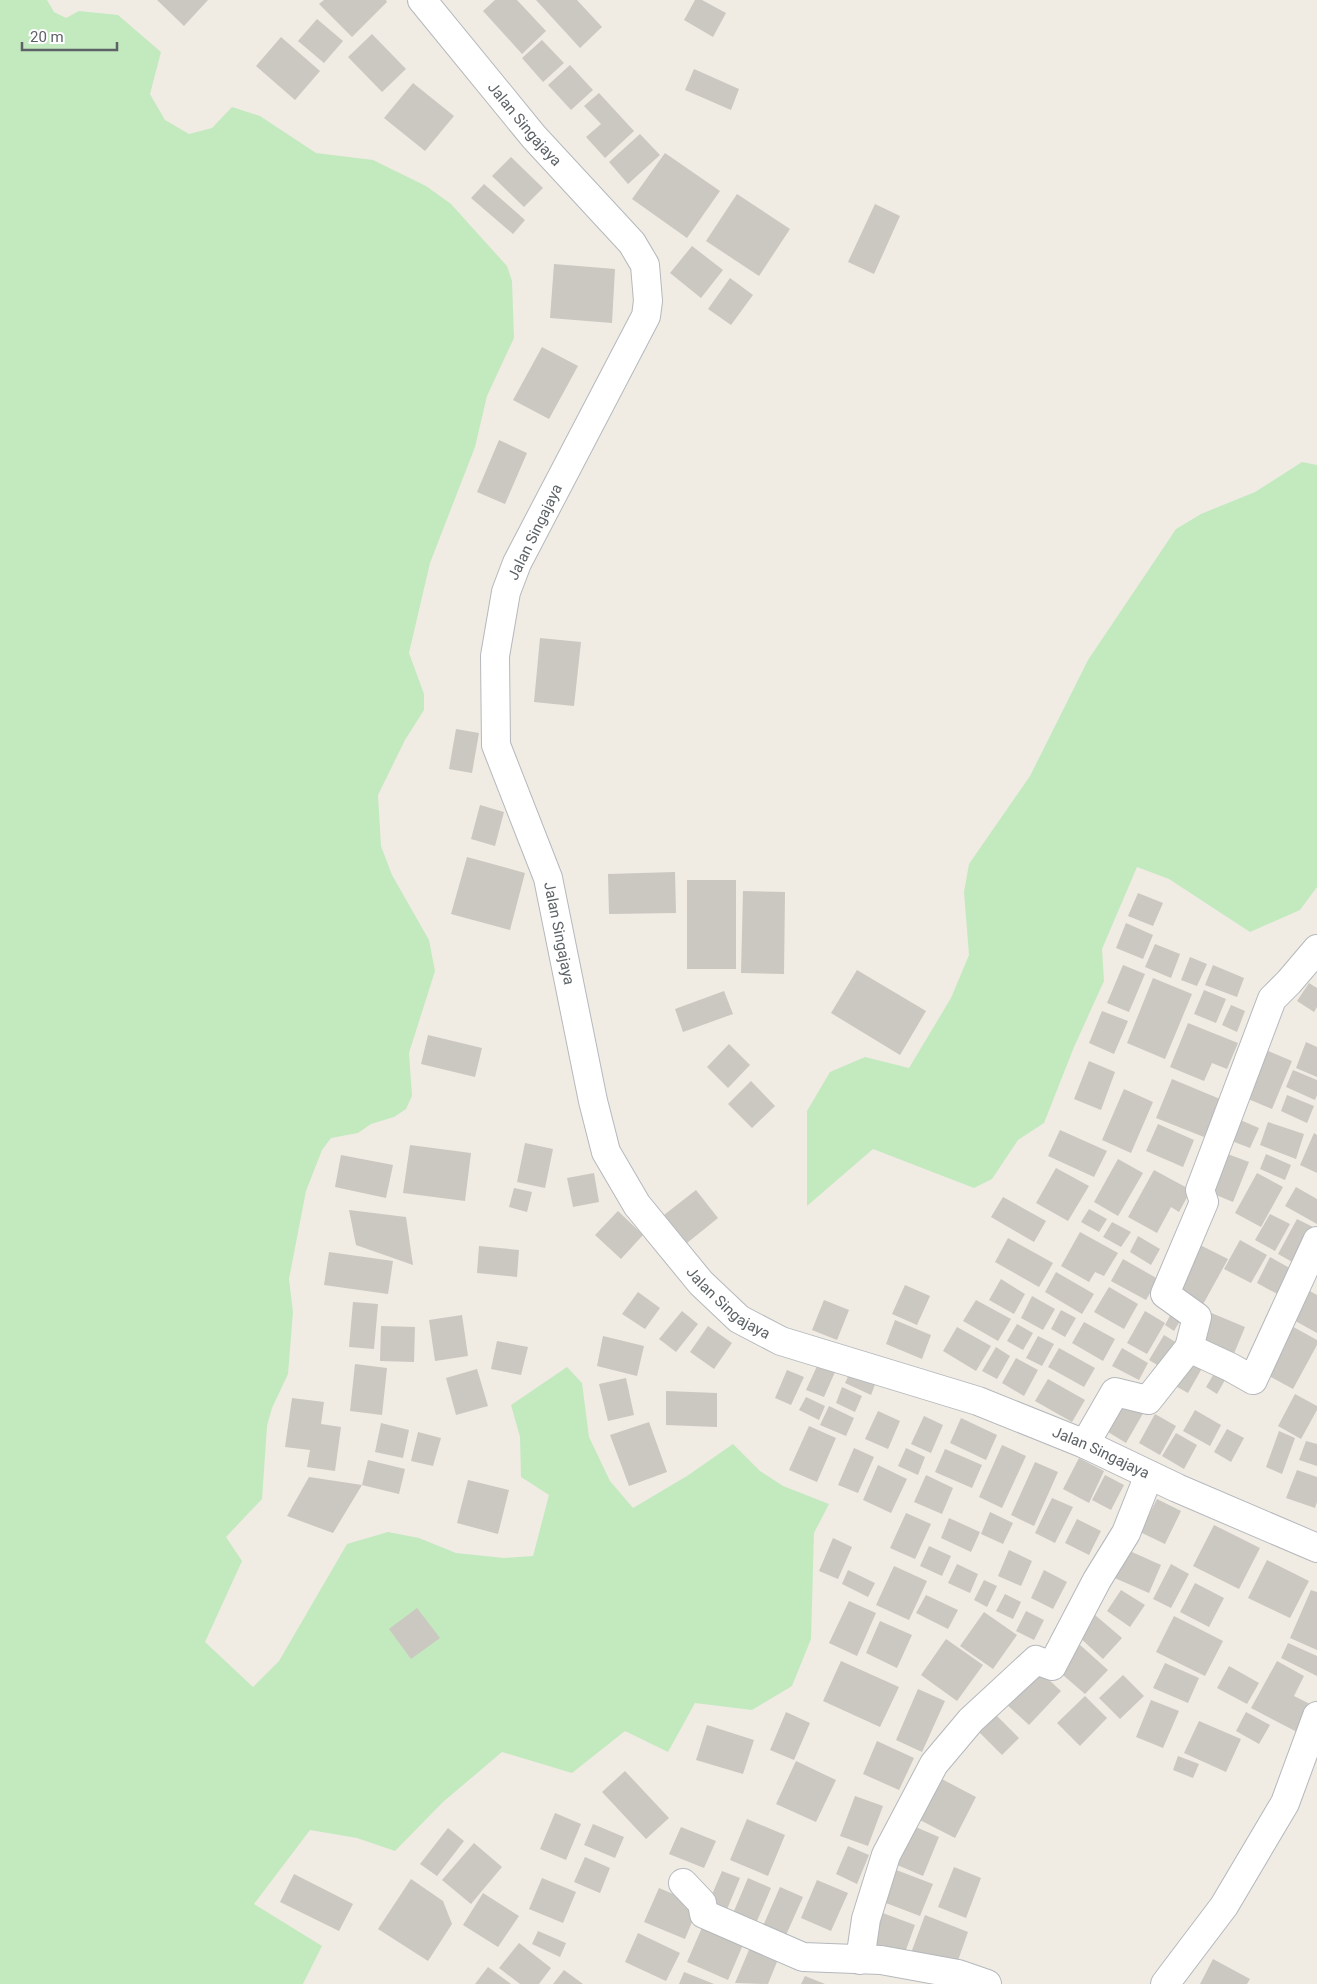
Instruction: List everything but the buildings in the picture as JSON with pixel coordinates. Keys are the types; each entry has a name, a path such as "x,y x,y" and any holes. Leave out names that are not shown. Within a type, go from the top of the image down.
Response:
{"street":[{"name":"Jalan Singajaya","path":"422,0 534,137 632,244 645,265 648,301 646,316 517,563 506,592 495,656 496,745 548,878 593,1101 606,1152 637,1205 701,1283 739,1319 781,1340 978,1401 1085,1444 1149,1475 1317,1548"},
{"path":"1085,1444 1115,1392 1148,1400 1189,1348 1197,1317 1166,1294 1204,1202 1200,1190 1272,999 1317,949"},
{"path":"1189,1348 1254,1380 1317,1241"},
{"path":"860,1960 866,1919 886,1855 934,1764 971,1720 1036,1660 1052,1666 1097,1580 1126,1533 1149,1475"},
{"path":"1165,1984 1224,1906 1285,1803 1317,1716"},
{"path":"683,1883 702,1903 702,1912 706,1916 803,1957 882,1960 958,1974 987,1984"}],"green space":[{"path":"0,0 47,0 54,12 66,18 79,11 118,15 161,52 150,94 165,120 189,134 212,128 232,107 260,116 316,153 373,160 426,186 451,204 507,266 512,281 514,338 487,396 475,447 430,563 409,653 424,694 424,710 405,740 378,795 381,846 392,875 429,940 435,971 409,1053 412,1096 406,1109 394,1117 371,1124 358,1133 331,1138 322,1150 306,1191 289,1279 293,1312 288,1374 272,1408 267,1426 262,1499 226,1537 242,1561 205,1642 253,1687 279,1661 347,1544 388,1532 419,1538 456,1553 504,1558 533,1556 549,1495 521,1477 520,1437 511,1405 567,1367 582,1383 589,1437 610,1481 633,1508 687,1476 733,1444 760,1471 783,1486 829,1504 814,1533 811,1639 792,1686 752,1710 695,1703 668,1752 625,1731 572,1773 502,1752 443,1802 395,1851 357,1838 310,1830 254,1904 322,1946 303,1984 0,1984"},
{"path":"1302,462 1317,465 1317,887 1300,910 1250,932 1169,879 1137,867 1102,949 1104,981 1074,1047 1044,1123 1018,1140 992,1179 974,1188 873,1149 807,1206 807,1111 830,1072 865,1057 909,1068 951,998 969,955 964,892 969,864 1030,776 1088,660 1176,529 1201,514 1255,492"}]}
